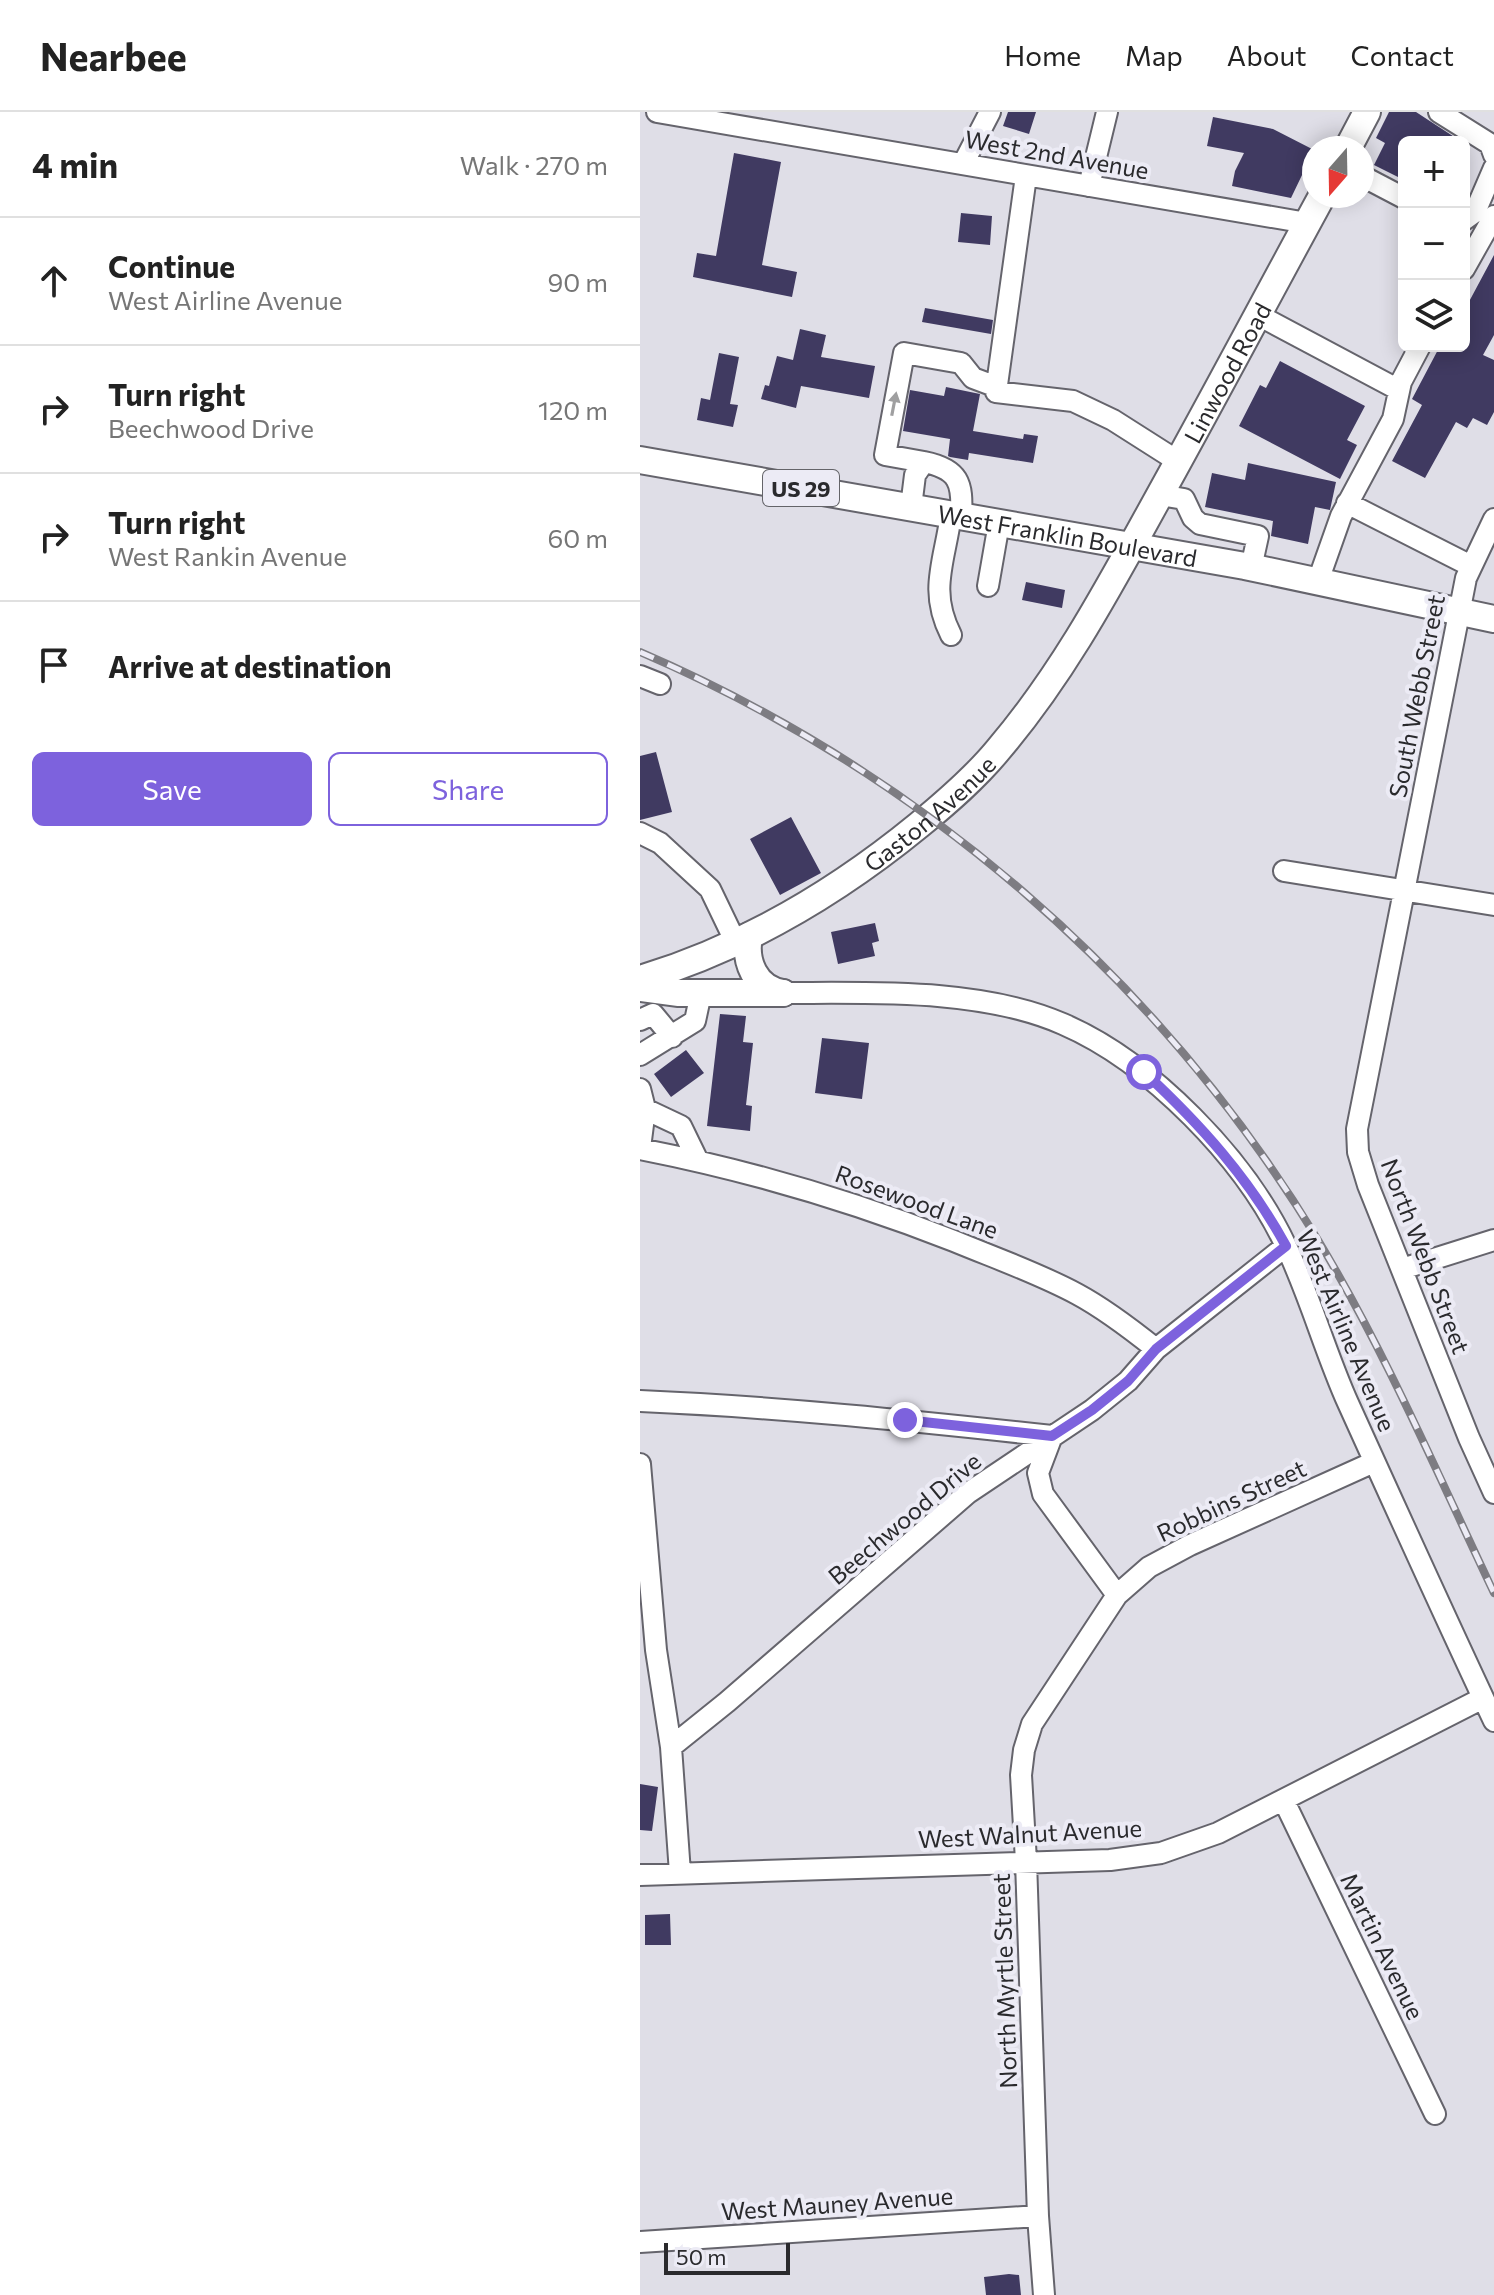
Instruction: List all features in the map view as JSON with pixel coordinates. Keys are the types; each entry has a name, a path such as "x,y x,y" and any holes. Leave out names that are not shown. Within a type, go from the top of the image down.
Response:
{"main road":[{"path":"1354,136 1367,112"},
{"name":"Linwood Road","path":"1131,547 1315,208"},
{"name":"West Franklin Boulevard","path":"640,460 1251,568 1494,619"},
{"name":"Gaston Avenue","path":"641,985 742,940 827,894 883,854 977,774 1006,741 1073,649 1131,547"},
{"path":"742,940 753,971 765,987 783,993"},
{"path":"709,955 730,985 749,993"},
{"path":"641,985 701,993 783,993"}],"street":[{"name":"West 2nd Avenue","path":"657,112 1307,223"},
{"path":"963,164 990,112"},
{"path":"1089,186 1107,112"},
{"path":"1439,112 1490,144 1494,155"},
{"path":"1470,216 1475,212 1494,168"},
{"path":"1026,176 996,392 1073,401 1113,420 1179,462"},
{"path":"1374,182 1398,195"},
{"path":"1470,258 1494,216"},
{"path":"1258,315 1399,390"},
{"path":"1318,581 1347,503 1393,419 1399,390 1417,352"},
{"path":"951,635 942,617 938,598 963,489 953,473 936,464 885,455 904,353 961,363 973,378 997,387"},
{"path":"911,507 915,475 924,462"},
{"path":"1160,495 1184,499 1193,518 1200,524 1258,536 1251,568"},
{"path":"1347,503 1471,566"},
{"name":"South Webb Street","path":"1404,889 1466,578 1494,519"},
{"path":"988,586 999,523"},
{"path":"640,676 660,684"},
{"path":"640,833 660,843 710,889 742,940"},
{"path":"1284,871 1494,905"},
{"name":"North Webb Street","path":"1404,889 1357,1129 1358,1152 1368,1185 1494,1493"},
{"path":"641,985 647,1017 672,1037"},
{"path":"640,1055 695,1021 701,993"},
{"name":"West Airline Avenue","path":"783,993 885,993 956,998 1023,1010 1062,1023 1103,1044 1144,1072 1194,1119 1264,1206 1286,1246 1344,1394 1494,1721"},
{"path":"640,1148 642,1099"},
{"path":"642,1099 681,1126 698,1161"},
{"name":"Rosewood Lane","path":"640,1148 816,1192 893,1217 1077,1294 1119,1320 1156,1349"},
{"path":"1402,1269 1494,1240"},
{"name":"Beechwood Drive","path":"671,1747 968,1493 1092,1410 1128,1381 1156,1349 1286,1246"},
{"path":"640,1401 875,1417 1052,1436 1038,1473 1043,1494 1117,1595"},
{"name":"Robbins Street","path":"1117,1595 1149,1567 1190,1545 1374,1462"},
{"path":"640,1464 648,1650 671,1747 680,1873"},
{"name":"North Myrtle Street","path":"1044,2295 1038,2216 1021,1775 1032,1724 1117,1595"},
{"name":"West Walnut Avenue","path":"640,1875 1110,1860 1161,1853 1218,1833 1483,1698"},
{"name":"Martin Avenue","path":"1284,1801 1435,2114"},
{"name":"West Mauney Avenue","path":"640,2242 1038,2216"}],"building":[{"path":"1008,112 1036,112 1029,134 1003,126"},
{"path":"1389,112 1416,112 1453,136 1398,136 1398,177 1374,165 1385,143 1376,138"},
{"path":"1213,117 1273,129 1302,144 1302,175 1291,198 1232,186 1244,153 1207,146"},
{"path":"734,153 781,162 762,265 797,272 792,297 693,277 697,253 716,256"},
{"path":"961,213 992,216 990,245 958,242"},
{"path":"1494,255 1494,335 1483,355 1494,360 1494,412 1487,425 1473,418 1467,428 1456,422 1425,478 1392,461 1422,405 1412,399 1437,352 1470,352 1470,300"},
{"path":"925,308 993,320 991,334 922,322"},
{"path":"800,329 826,335 821,357 875,366 869,398 801,386 796,408 761,399 765,385 769,386 777,356 793,360"},
{"path":"719,353 739,357 730,404 738,405 733,427 697,420 701,398 710,400"},
{"path":"1280,361 1365,406 1347,440 1357,445 1340,479 1239,426 1260,385 1266,388"},
{"path":"946,387 980,394 973,431 1023,439 1024,434 1038,436 1033,463 969,453 968,460 950,457 950,439 903,431 910,390 944,396"},
{"path":"1248,463 1336,482 1330,510 1315,507 1308,544 1271,536 1273,521 1205,507 1212,473 1245,480"},
{"path":"1026,582 1065,590 1062,608 1022,600"},
{"path":"656,752 672,812 640,820 640,756"},
{"path":"791,817 821,873 780,895 750,839"},
{"path":"875,923 879,941 872,943 875,956 838,964 831,932"},
{"path":"720,1014 746,1016 743,1042 753,1043 746,1105 752,1106 750,1131 707,1126"},
{"path":"822,1038 869,1043 862,1099 815,1093"},
{"path":"686,1050 704,1073 671,1097 654,1074"},
{"path":"640,1784 658,1787 652,1831 640,1830"},
{"path":"670,1914 671,1945 645,1945 645,1915"},
{"path":"1019,2275 1021,2295 986,2295 984,2277"}],"railway":[{"path":"640,652 743,701 842,758 936,822 1025,893 1108,971 1184,1055 1255,1144 1318,1240 1366,1326 1494,1593"}],"route":[{"path":"905,1420 1052,1436 1128,1381 1156,1349 1286,1246 1264,1206 1230,1160 1194,1119 1144,1072"}]}
